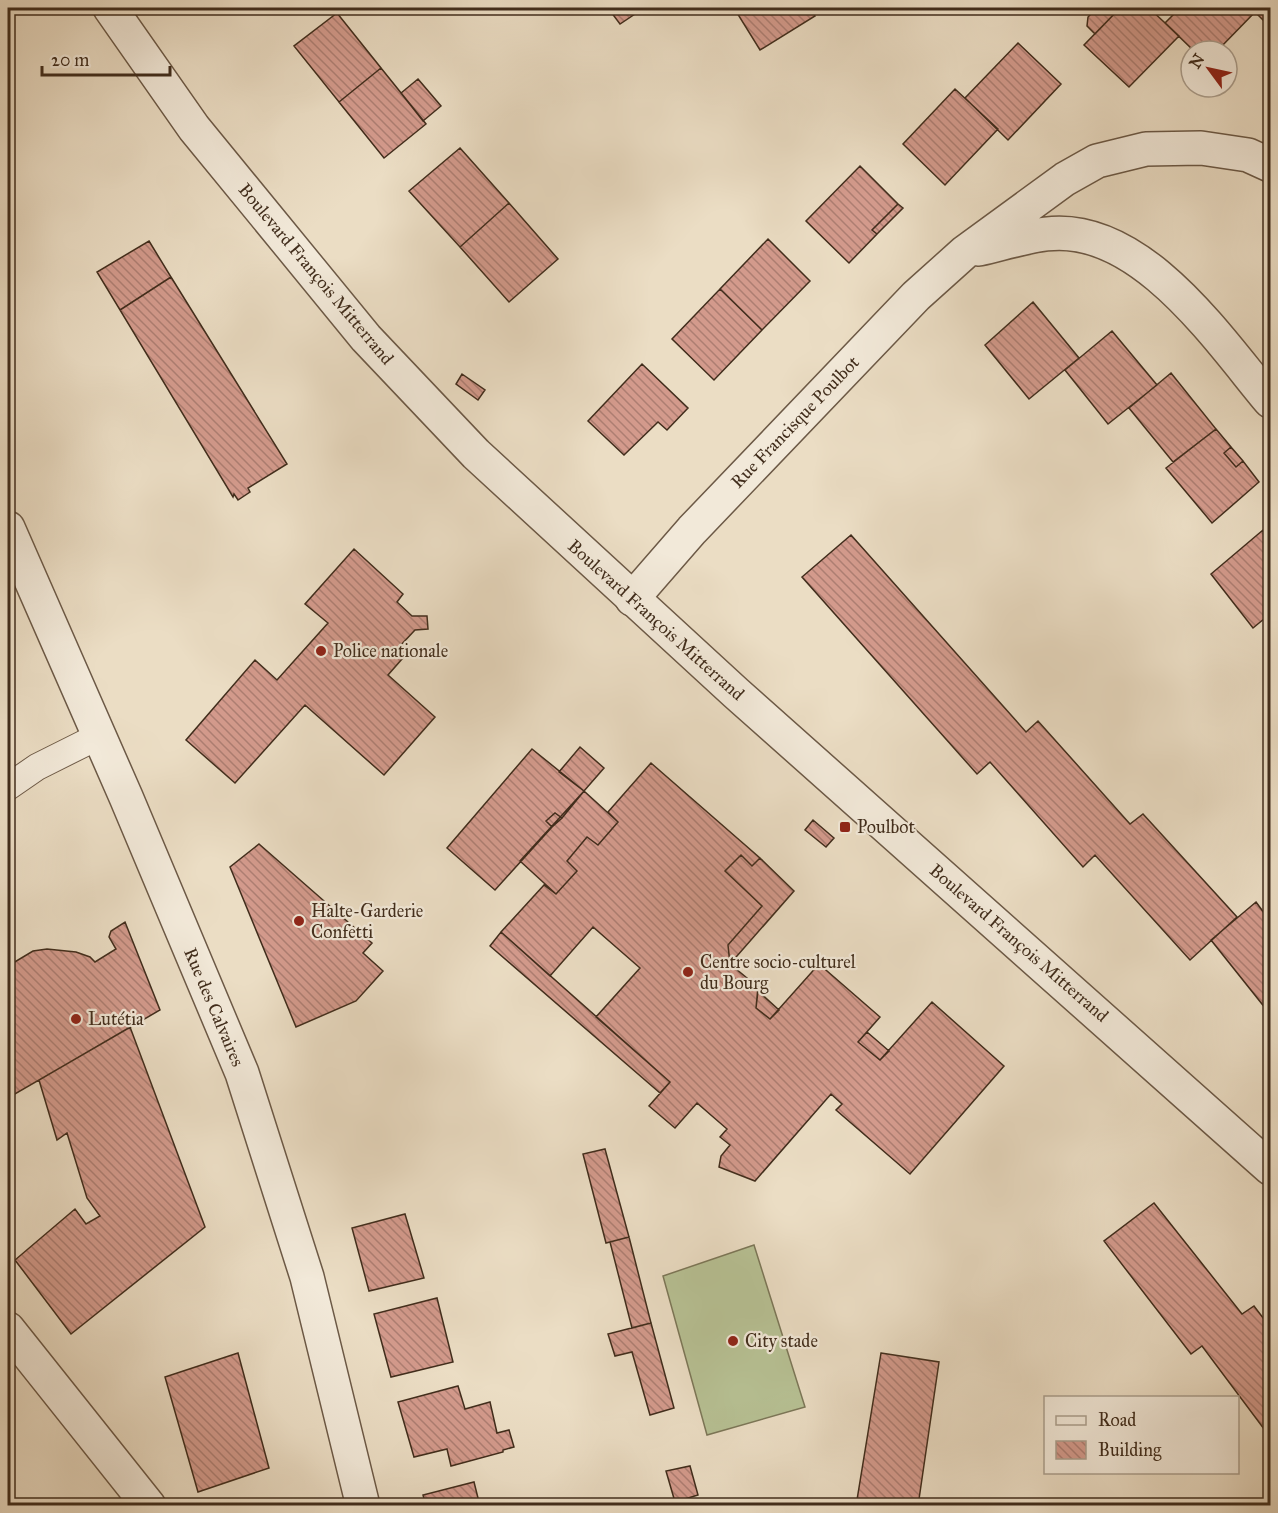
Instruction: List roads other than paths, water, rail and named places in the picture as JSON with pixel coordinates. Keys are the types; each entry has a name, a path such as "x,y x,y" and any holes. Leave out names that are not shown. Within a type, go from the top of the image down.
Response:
{"street":[{"name":"Boulevard François Mitterrand","path":"110,8 194,128 366,338 476,454 632,599 1270,1168"},
{"name":"Rue Francisque Poulbot","path":"632,599 692,530 916,296 965,252 1065,179 1097,161 1146,148 1201,148 1268,160"},
{"name":"Rue Francisque Poulbot","path":"965,252 1047,234 1082,237 1114,248 1147,265 1177,292 1270,401"},
{"name":"Rue des Calvaires","path":"8,528 242,1073 307,1277 363,1506"},
{"path":"8,1329 149,1506"}],"lane":[{"path":"8,786 37,767 99,736"}],"place":[{"name":"Police nationale","path":"321,651"},
{"name":"Poulbot","path":"845,827"},
{"name":"Halte-Garderie Confetti","path":"299,921"},
{"name":"Centre socio-culturel du Bourg","path":"688,972"},
{"name":"Lutétia","path":"76,1019"},
{"name":"City stade","path":"733,1341"}]}
